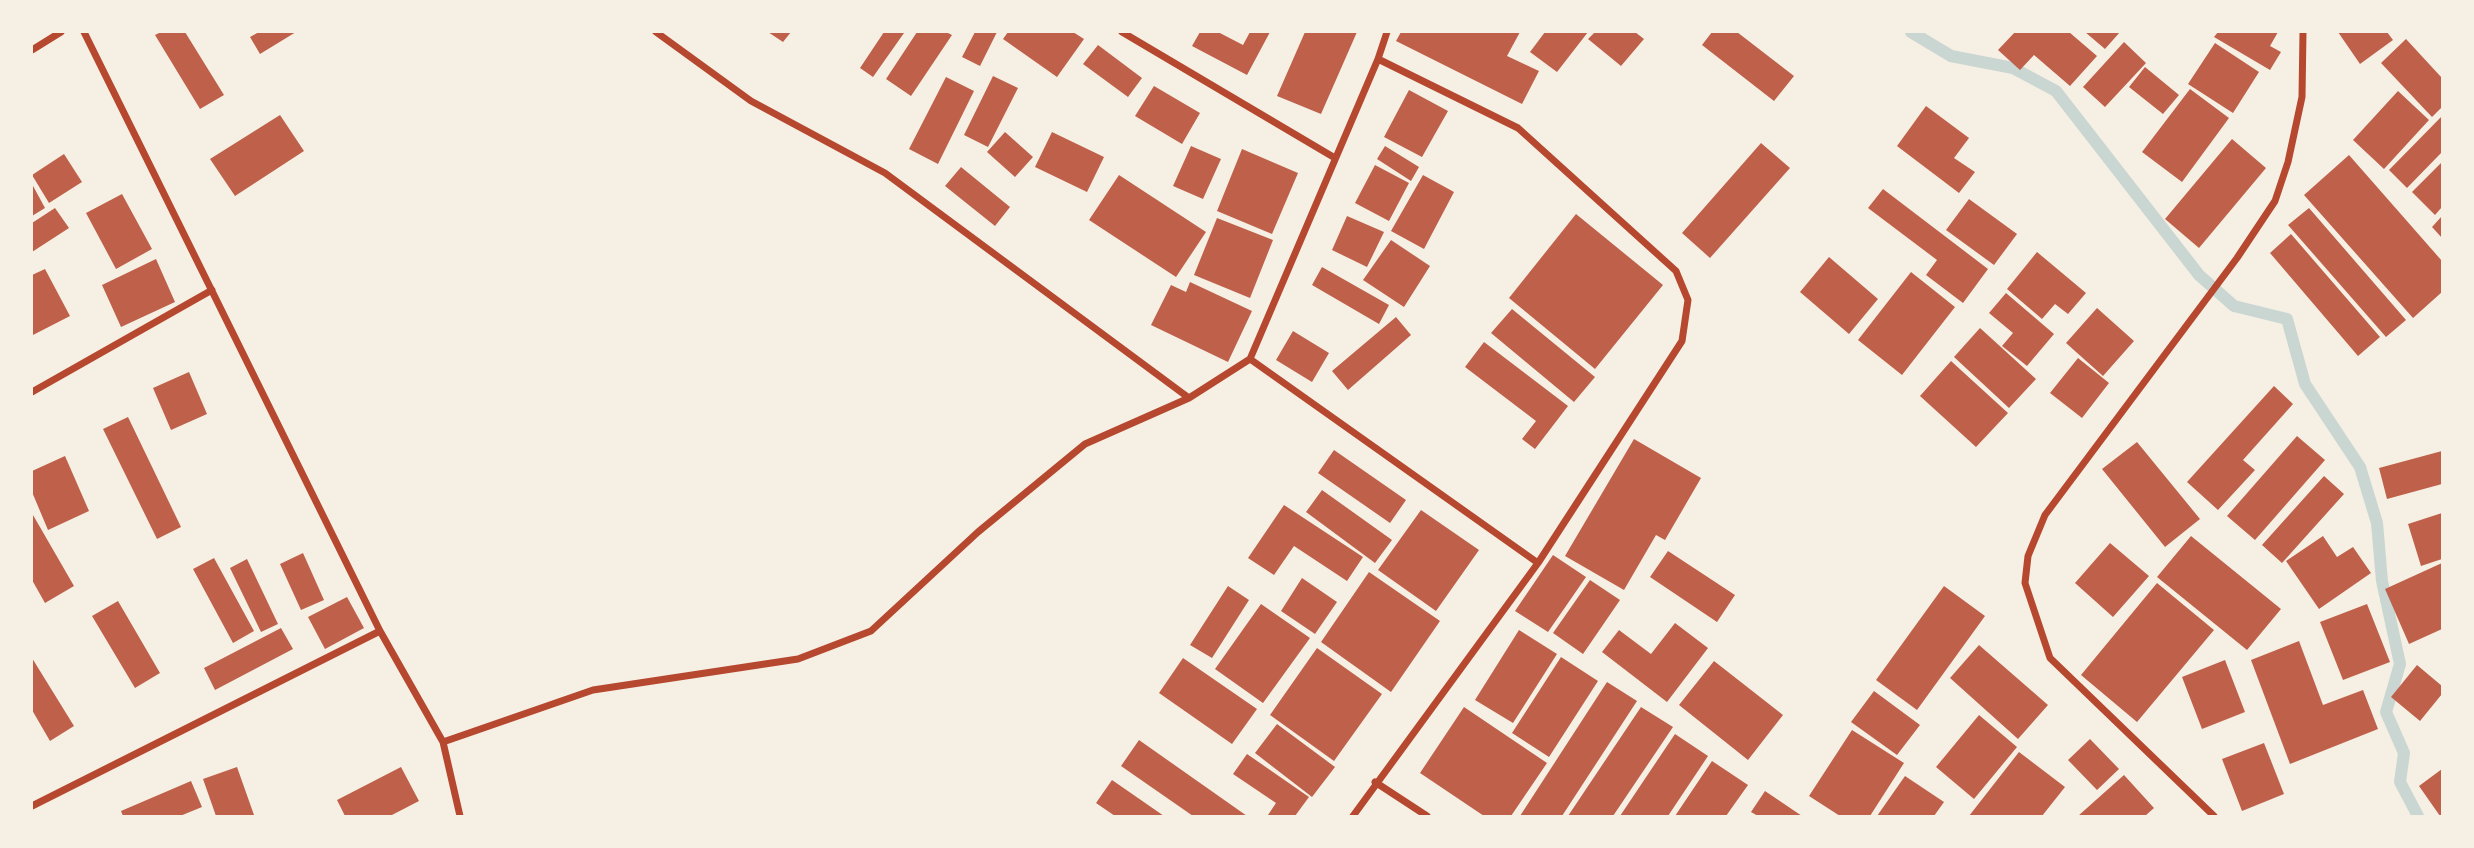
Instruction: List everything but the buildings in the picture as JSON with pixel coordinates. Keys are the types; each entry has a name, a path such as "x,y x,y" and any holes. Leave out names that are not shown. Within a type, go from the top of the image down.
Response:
{"street":[{"path":"32,50 61,32"},
{"path":"84,32 380,631 443,742 460,817"},
{"path":"656,32 751,101 885,173 1189,398"},
{"path":"1122,32 1335,158"},
{"path":"443,742 593,690 798,659 871,631 978,532 1085,444 1189,398 1250,359 1378,59 1387,32"},
{"path":"2214,817 2050,658 2025,583 2028,556 2045,515 2237,258 2275,201 2288,162 2302,97 2303,32"},
{"path":"1353,817 1375,782 1538,563 1682,341 1688,300 1676,271 1518,128 1378,59"},
{"path":"32,392 212,290"},
{"path":"1250,359 1538,563"},
{"path":"32,806 380,631"},
{"path":"1375,782 1427,817"}],"waterway":[{"path":"1911,32 1951,56 2013,68 2056,91 2199,275 2234,306 2287,319 2305,384 2360,467 2377,523 2382,581 2400,664 2386,712 2404,753 2400,782 2418,816"}]}
